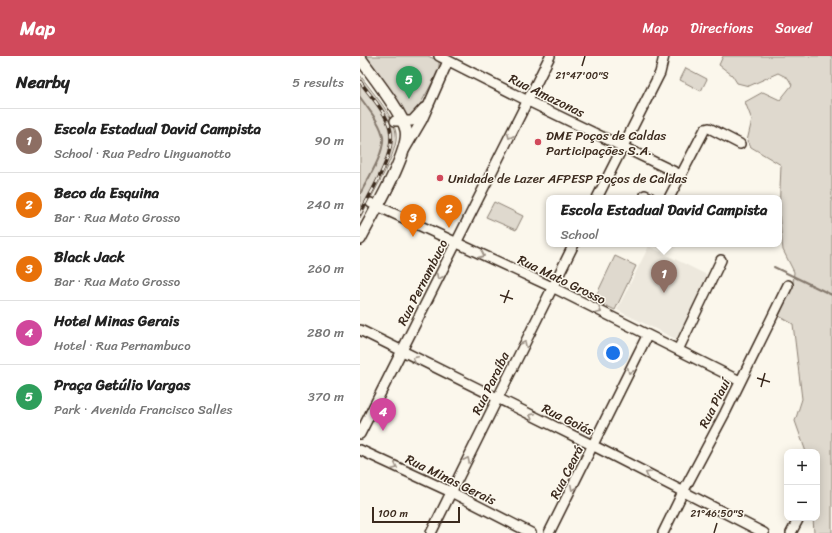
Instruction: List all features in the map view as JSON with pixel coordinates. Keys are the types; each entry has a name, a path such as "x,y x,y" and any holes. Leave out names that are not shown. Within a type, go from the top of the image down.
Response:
{"main road":[{"path":"360,58 407,135 403,154 360,224"},
{"path":"360,70 399,121 400,135 399,147 373,205 360,239"}],"street":[{"name":"Rua Amazonas","path":"439,56 681,175"},
{"name":"Rua Pernambuco","path":"360,434 550,56"},
{"path":"598,195 660,74 664,58"},
{"path":"403,154 422,120 448,61"},
{"path":"399,121 412,120 430,99"},
{"path":"671,195 703,130 707,128 740,144"},
{"name":"Rua Mato Grosso","path":"373,205 552,287 647,336 740,381"},
{"name":"Rua Paraíba","path":"431,533 572,247"},
{"path":"678,350 721,260"},
{"name":"Rua Piauí","path":"663,533 788,284"},
{"name":"Rua Goiás","path":"360,330 401,352 594,446 764,533"},
{"name":"Rua Ceará","path":"549,533 594,446 647,336"},
{"name":"Rua Minas Gerais","path":"360,450 451,492 531,533"},
{"path":"791,533 797,521"}],"shaded area":[{"path":"364,56 428,56 439,61 439,71 411,118 406,116"},
{"path":"723,56 832,56 832,533 814,533 813,521 820,521 820,449 805,449 795,421 802,399 793,324 779,316 793,283 794,272 783,250 782,195 780,195 781,165 751,147 747,141 752,120 745,102 763,92 780,100 792,85 788,78 778,73 749,86 737,83 732,75 719,65"},
{"path":"686,68 707,79 701,91 680,80"},
{"path":"360,75 391,118 396,133 396,141 389,163 360,218"},
{"path":"494,202 523,216 516,230 486,217"},
{"path":"648,247 711,277 680,341 617,310"},
{"path":"615,256 636,266 615,310 594,300"}],"waterway":[{"path":"360,97 377,121 383,137 381,151 360,194"},
{"path":"774,267 832,295"}],"railway":[{"path":"360,81 385,115 390,128 391,138 390,149 382,172 360,214"}],"place":[{"name":"Praça Getúlio Vargas","path":"409,99"},
{"name":"DME Poços de Caldas Participações S.A.","path":"538,142"},
{"name":"Unidade de Lazer AFPESP Poços de Caldas","path":"440,178"},
{"name":"Beco da Esquina","path":"449,228"},
{"name":"Black Jack","path":"413,237"},
{"name":"Escola Estadual David Campista","path":"664,293"},
{"name":"Hotel Minas Gerais","path":"383,431"}]}
